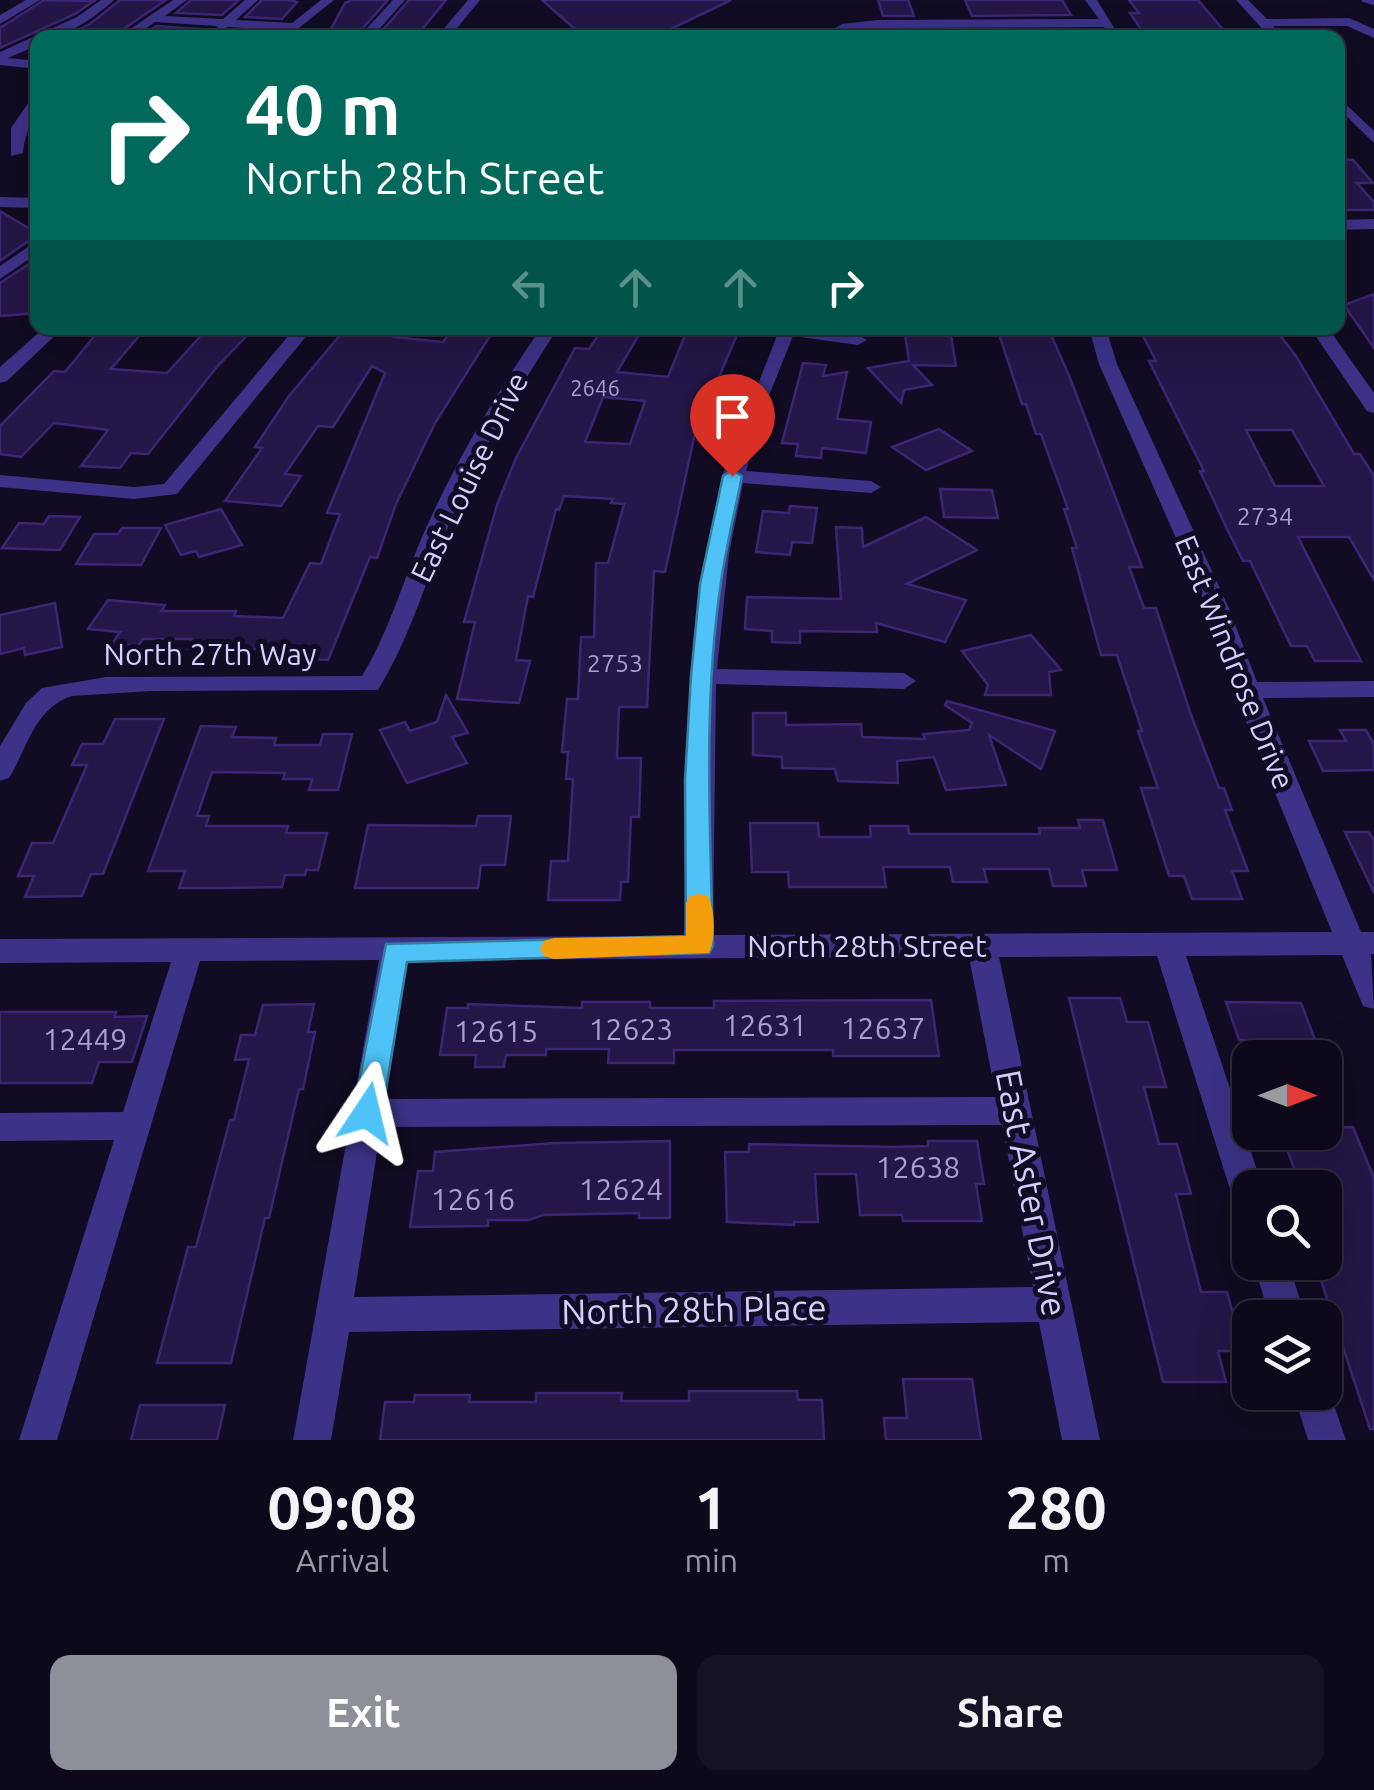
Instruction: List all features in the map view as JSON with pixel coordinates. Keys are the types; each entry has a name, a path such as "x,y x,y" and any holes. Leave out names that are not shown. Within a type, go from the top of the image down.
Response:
{"street":[{"path":"2,17 34,0"},
{"path":"59,30 108,0"},
{"path":"136,30 181,0"},
{"path":"217,30 252,0"},
{"path":"155,18 295,26 328,0"},
{"path":"371,30 398,0"},
{"path":"449,30 474,0"},
{"path":"1091,0 1112,30"},
{"path":"1242,0 1271,30"},
{"path":"840,30 945,20 1108,24"},
{"path":"1264,22 1349,22 1374,34"},
{"path":"0,59 30,44"},
{"path":"0,59 30,64"},
{"path":"8,154 30,107"},
{"path":"1345,109 1374,140"},
{"path":"0,202 30,203"},
{"path":"1345,225 1374,224"},
{"path":"0,274 30,252"},
{"path":"0,377 46,335"},
{"path":"0,481 134,493 170,490 298,335"},
{"name":"East Louise Drive","path":"369,684 388,655 434,535 480,441 544,335"},
{"path":"700,946 697,780 710,584 732,476 757,397 784,335"},
{"path":"826,335 858,340"},
{"name":"East Windrose Drive","path":"1100,335 1108,364 1217,606 1248,690 1362,943 1374,997"},
{"path":"1324,335 1374,407"},
{"path":"0,346 30,350"},
{"path":"732,476 871,488"},
{"path":"702,676 904,681"},
{"name":"North 27th Way","path":"0,772 25,724 52,694 105,685 369,684"},
{"path":"1248,690 1374,688"},
{"name":"North 28th Street","path":"0,951 395,952 700,946 1362,943"},
{"path":"1168,944 1241,1170"},
{"name":"East Aster Drive","path":"982,946 1081,1440"},
{"path":"38,1440 189,950"},
{"path":"312,1440 395,952"},
{"path":"367,1113 1016,1111"},
{"path":"0,1127 133,1126"},
{"name":"North 28th Place","path":"333,1314 1054,1304"},
{"path":"1318,1410 1327,1440"}],"building":[{"path":"44,0 94,1 75,14 40,30 30,30 30,34 0,48 0,28"},
{"path":"120,0 166,0 122,30 78,30"},
{"path":"191,0 239,0 222,15 176,13"},
{"path":"262,0 297,2 282,19 245,17"},
{"path":"388,0 361,30 330,30 345,3"},
{"path":"409,0 446,0 422,30 383,30"},
{"path":"542,0 731,0 669,30 576,30"},
{"path":"878,0 908,0 914,16 883,16"},
{"path":"965,0 1062,0 1071,15 972,16"},
{"path":"1129,0 1198,0 1223,30 1142,30 1130,13 1139,13"},
{"path":"156,26 214,30 150,30"},
{"path":"1345,159 1353,160 1373,183 1357,183 1374,202 1374,210 1346,210"},
{"path":"0,211 30,229 30,240 0,261"},
{"path":"30,263 30,314 0,316 0,283"},
{"path":"1374,294 1374,348 1345,306"},
{"path":"95,335 140,335 111,369 167,373 202,335 247,335 148,454 131,453 120,468 81,466 108,430 54,423 21,457 0,454 0,426 54,371 65,372"},
{"path":"340,335 395,335 443,342 448,335 491,335 435,423 396,504 377,558 370,557 328,660 259,657 262,649 188,649 192,639 143,639 138,646 112,644 120,632 88,629 108,600 165,605 161,611 236,611 234,616 283,618 310,563 321,564 340,514 327,513 385,373 372,366 333,427 318,426 285,474 301,476 281,506 225,501 262,448 255,447 289,396"},
{"path":"598,335 639,335 617,372 668,377 685,335 737,335 695,433 665,572 654,571 647,707 619,707 617,758 641,758 639,817 631,817 628,882 621,882 620,900 548,900 551,861 568,861 573,779 566,779 568,752 562,752 567,699 578,699 581,637 594,637 596,563 608,563 624,504 611,503 613,499 564,496 559,510 556,509 533,597 528,596 516,660 530,661 519,703 457,699 475,622 464,622 497,505 516,458 575,348 589,349","holes":["603,397 645,401 630,444 585,442"]},
{"path":"905,335 951,335 956,366 913,365 932,385 904,390 901,403 868,368 909,361"},
{"path":"999,335 1051,335 1142,567 1129,567 1144,608 1156,608 1190,712 1219,788 1224,788 1232,810 1225,810 1248,871 1232,871 1242,899 1192,899 1184,876 1169,876 1141,788 1158,788 1138,731 1142,731 1117,655 1101,655 1072,548 1077,548 1064,509 1068,509 1041,434 1036,434 1026,404 1022,404"},
{"path":"1143,335 1280,335 1296,356 1354,454 1360,454 1374,476 1374,580 1349,537 1298,537 1361,661 1315,661 1307,646 1291,646 1250,561 1243,561 1228,531 1200,471 1204,471 1149,361 1156,361","holes":["1246,430 1292,430 1324,486 1275,486"]},
{"path":"803,363 826,365 823,376 847,372 837,419 871,422 866,453 822,448 821,458 796,456 798,444 782,443"},
{"path":"939,429 972,451 926,470 892,447"},
{"path":"940,489 992,490 998,518 944,517"},
{"path":"790,506 817,508 812,543 792,542 790,555 756,552 763,511 789,513"},
{"path":"221,509 242,545 199,557 196,551 181,555 165,525"},
{"path":"49,516 80,517 60,550 2,548 19,523 44,524"},
{"path":"926,517 977,550 907,584 966,600 945,642 876,623 877,632 800,631 800,643 772,642 772,631 745,629 747,597 841,599 836,527 862,528 863,547"},
{"path":"122,528 161,528 141,565 76,564 94,534 118,534"},
{"path":"55,603 62,647 25,655 24,648 0,654 0,615"},
{"path":"1031,635 1061,670 1049,672 1051,695 985,695 988,685 962,651"},
{"path":"446,695 468,733 452,737 467,763 407,783 380,730 405,722 410,731 437,722"},
{"path":"947,701 1055,731 1041,769 989,735 1006,785 946,790 934,757 897,761 898,783 838,781 835,769 782,768 782,757 753,755 753,713 786,713 786,725 861,724 862,737 925,739 923,734 969,730 972,723 945,705"},
{"path":"115,719 164,719 103,874 91,874 82,896 25,897 34,876 18,876 32,843 53,843 87,765 72,765 82,744 103,744"},
{"path":"201,726 236,727 232,737 276,738 274,745 320,745 323,734 352,734 338,790 309,790 312,779 283,779 285,773 212,772 197,816 209,816 206,826 288,826 286,833 327,833 318,870 285,875 282,887 220,888 179,888 185,871 148,871"},
{"path":"1340,730 1366,730 1374,745 1374,770 1323,771 1309,741 1346,741"},
{"path":"478,816 511,816 505,865 481,865 478,888 355,888 368,825 476,826"},
{"path":"1078,820 1103,820 1117,870 1082,870 1086,886 1053,886 1049,869 984,869 987,882 953,882 950,867 883,867 886,887 789,887 788,872 752,872 750,823 818,823 819,837 871,837 870,826 908,826 909,834 1040,834 1039,828 1080,828"},
{"path":"1345,832 1369,832 1374,840 1374,893"},
{"path":"1069,998 1120,998 1127,1022 1148,1022 1166,1087 1144,1087 1159,1144 1177,1144 1191,1194 1176,1194 1201,1292 1227,1292 1232,1310 1232,1351 1218,1351 1226,1382 1163,1382"},
{"path":"931,1000 939,1056 833,1056 833,1050 674,1050 674,1063 608,1063 609,1049 546,1049 546,1055 506,1055 504,1067 475,1067 476,1055 440,1055 447,1008 468,1008 468,1004 582,1008 582,1002 650,1002 650,1008 714,1008 714,1001"},
{"path":"1226,1002 1301,1003 1315,1040 1259,1040 1239,1040"},
{"path":"314,1004 308,1032 315,1032 303,1089 299,1089 269,1218 265,1218 231,1363 157,1363 188,1247 196,1247 230,1120 234,1120 249,1059 235,1060 241,1035 255,1035 263,1005"},
{"path":"0,1012 116,1012 114,1017 147,1016 132,1062 99,1062 92,1083 0,1083"},
{"path":"1342,1127 1353,1127 1374,1178 1374,1429 1370,1429 1342,1344 1342,1300 1328,1300 1321,1280 1342,1280 1342,1170 1295,1170 1287,1150 1342,1150"},
{"path":"670,1141 670,1218 639,1218 639,1213 543,1215 529,1220 488,1220 488,1226 410,1227 418,1171 433,1171 435,1152 555,1143"},
{"path":"928,1141 977,1141 984,1184 976,1184 982,1221 903,1221 902,1215 860,1215 856,1174 815,1174 818,1222 727,1222 725,1152 749,1152 749,1144 894,1147 928,1146"},
{"path":"903,1379 972,1379 981,1440 886,1440 884,1418 907,1418"},
{"path":"689,1391 797,1391 798,1400 822,1400 824,1440 380,1440 385,1402 414,1402 415,1395 470,1395 469,1402 536,1402 536,1393 622,1393 621,1401 689,1401"},
{"path":"140,1405 225,1405 217,1440 131,1440"}],"slow traffic":[{"path":"554,949 700,946 699,903"}],"route":[{"path":"367,1113 395,952 700,946 697,780 702,676 710,584 732,476"}]}
